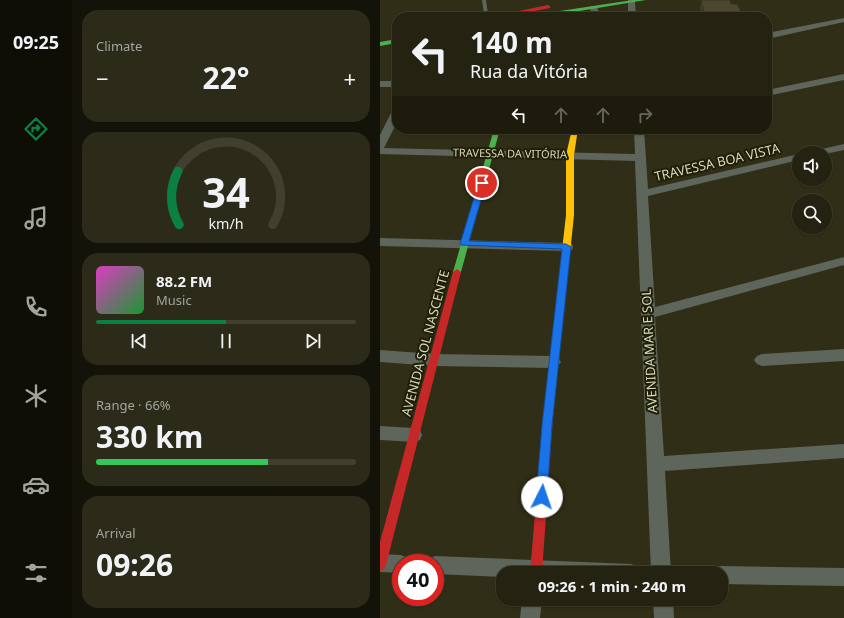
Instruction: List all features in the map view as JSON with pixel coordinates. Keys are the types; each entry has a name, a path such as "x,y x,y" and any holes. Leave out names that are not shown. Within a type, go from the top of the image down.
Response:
{"main road":[{"path":"520,12 586,0"},
{"path":"595,12 643,0"},
{"path":"380,36 392,35"},
{"path":"380,44 392,41"},
{"name":"AVENIDA SOL NASCENTE","path":"380,564 464,244 496,134"},
{"path":"536,566 553,362 570,208 570,155 575,134"}],"street":[{"path":"631,2 632,12"},
{"path":"772,35 844,20"},
{"path":"772,92 844,77"},
{"path":"380,84 392,84"},
{"path":"380,146 392,121"},
{"name":"AVENIDA MAR E SOL","path":"639,134 647,314 662,566"},
{"path":"832,150 844,147"},
{"name":"TRAVESSA DA VITÓRIA","path":"380,151 640,158"},
{"name":"TRAVESSA BOA VISTA","path":"642,194 792,159"},
{"path":"380,242 566,247"},
{"path":"647,314 844,261"},
{"path":"762,360 844,355"},
{"path":"380,356 434,360 553,362"},
{"path":"380,433 414,435"},
{"path":"655,464 844,451"},
{"path":"380,564 392,564"},
{"path":"444,566 496,569"},
{"path":"728,575 844,577"},
{"path":"530,618 531,606"},
{"path":"663,606 664,618"}],"lane":[{"path":"484,0 486,12"}],"building":[{"path":"701,0 730,0 731,4 737,4 741,12 704,12"}],"traffic: fast":[{"path":"565,12 643,0"},
{"path":"380,44 392,42"},
{"path":"457,272 496,134"}],"traffic: slow":[{"path":"548,417 570,215 570,155 574,134"}],"traffic: jam":[{"path":"520,12 548,7"},
{"path":"380,565 457,272"},
{"path":"537,566 548,417"}],"route":[{"path":"482,183 464,244 566,247 547,425 542,497"}]}
